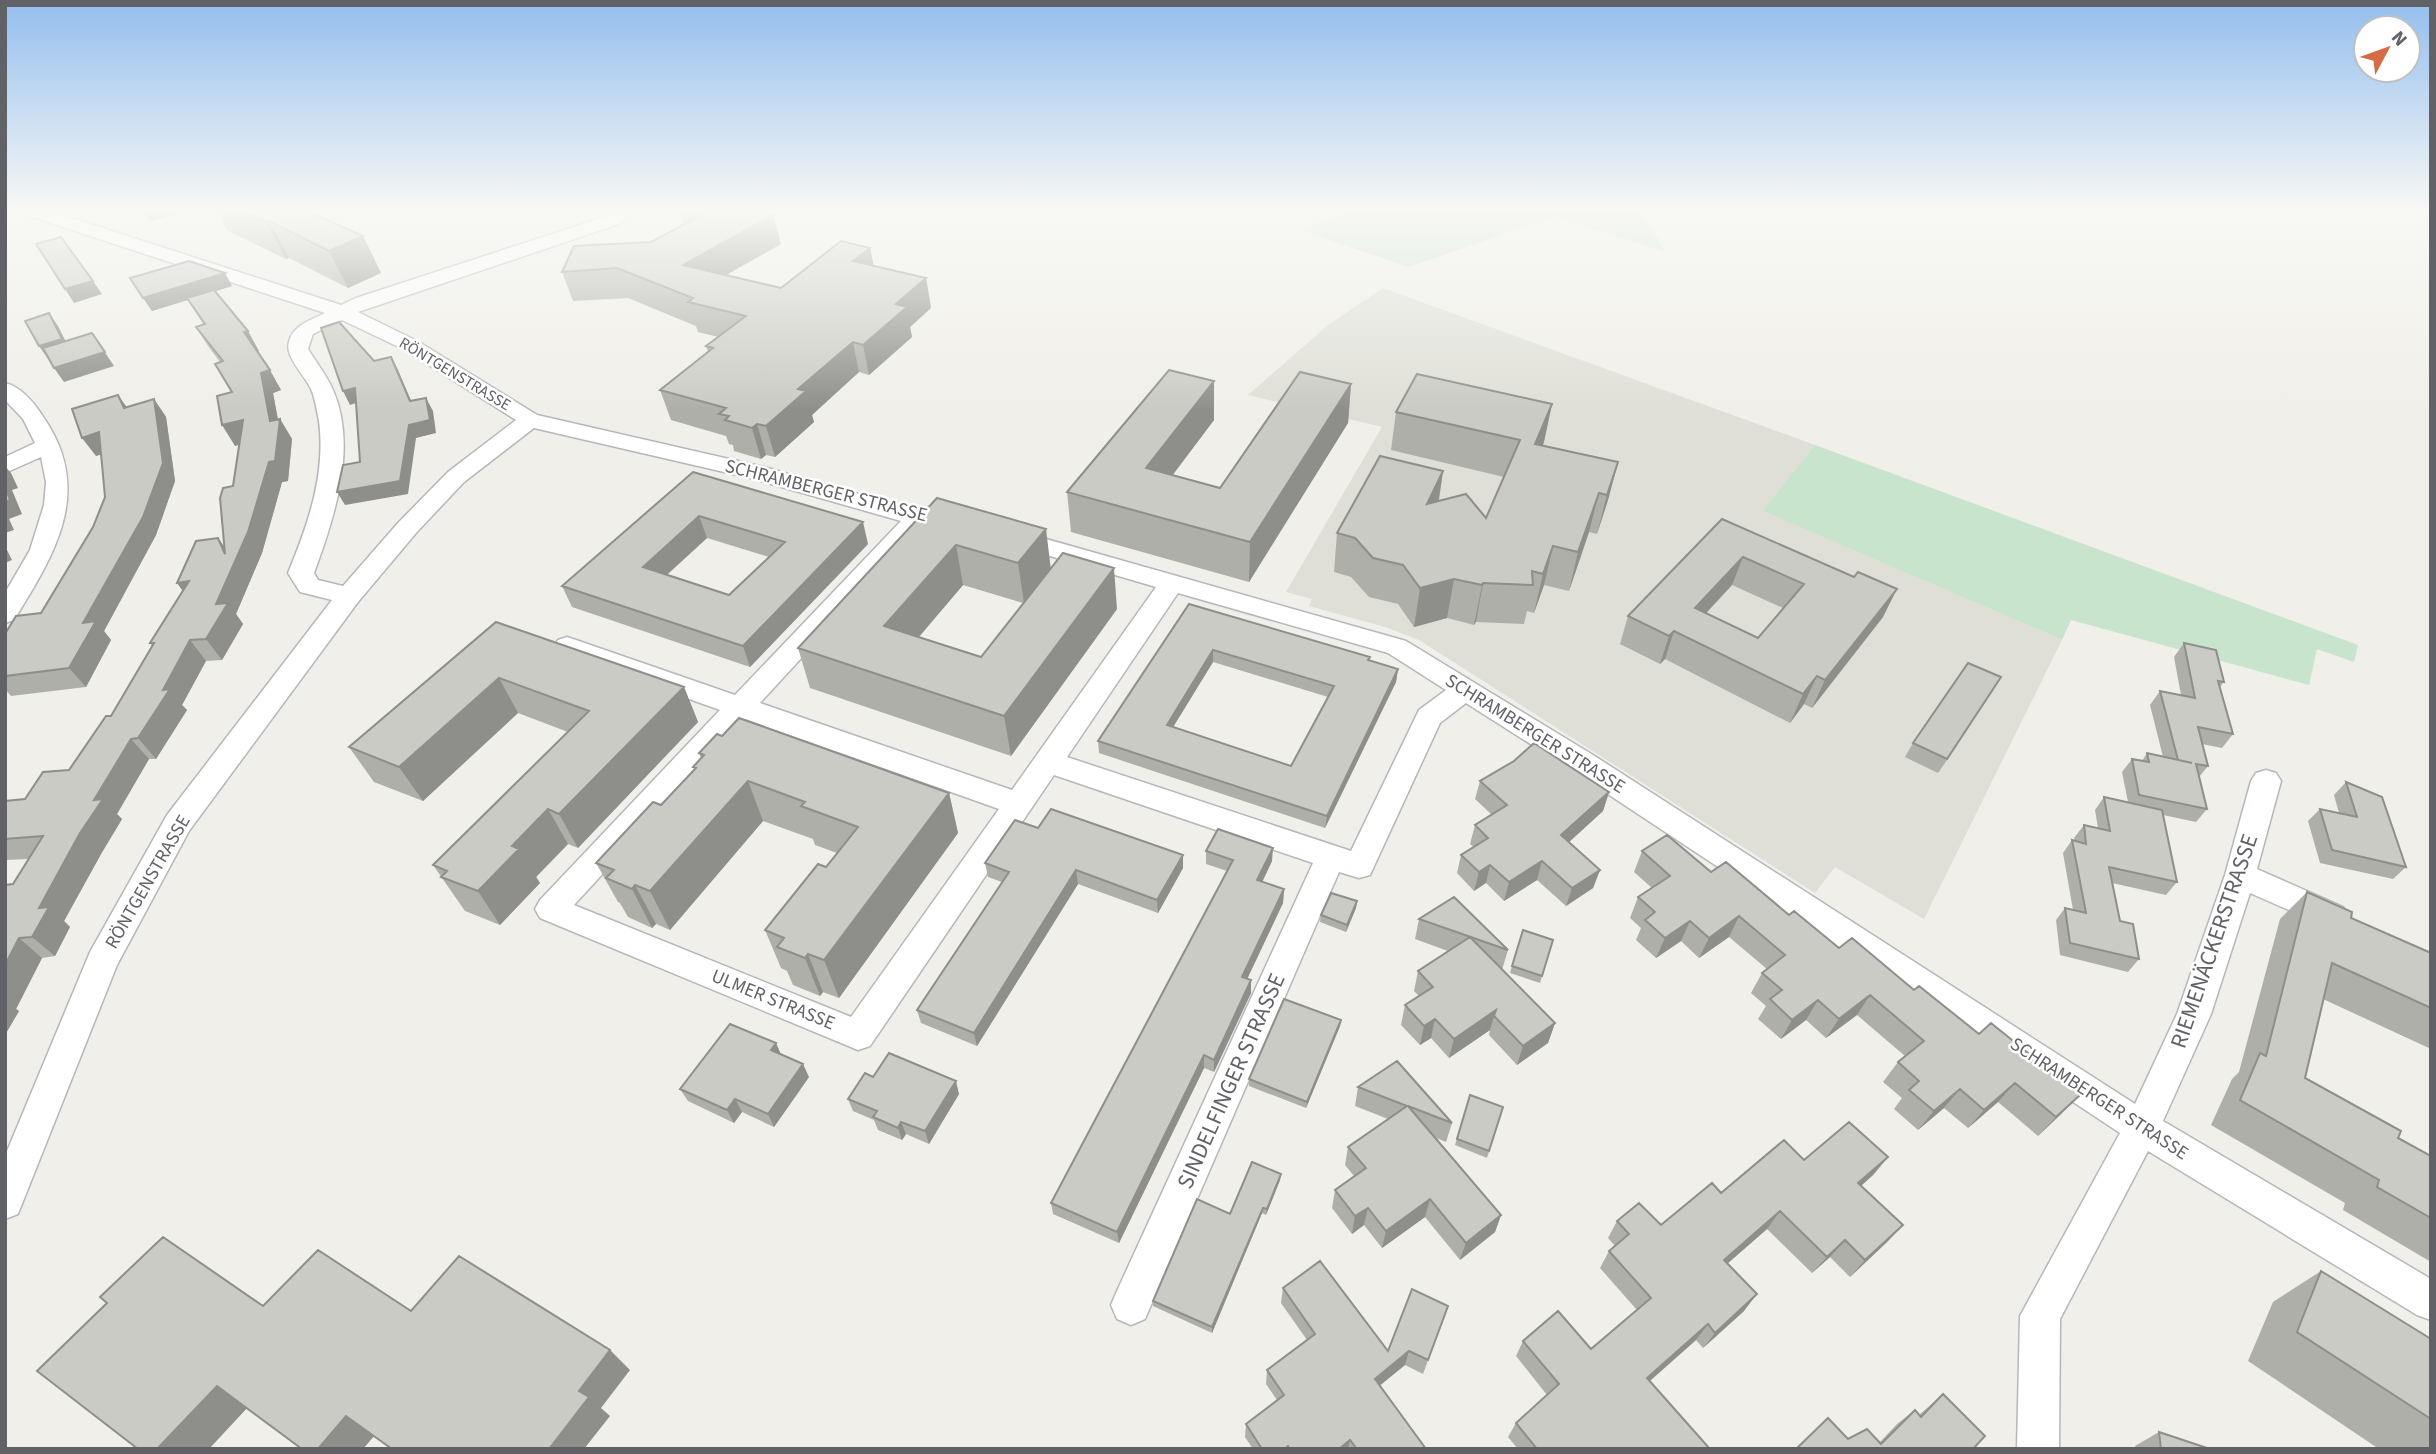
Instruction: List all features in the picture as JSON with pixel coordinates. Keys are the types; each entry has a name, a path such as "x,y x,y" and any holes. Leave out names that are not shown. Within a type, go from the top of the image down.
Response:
{"street":[{"name":"RÖNTGENSTRASSE","path":"5,1201 102,962 178,823 349,596 407,528 456,477 530,420 412,346 340,311 232,276"},
{"path":"349,596 309,586 301,573 320,525 332,466 330,422 323,391 298,349 299,340 306,330 340,311 445,276"},
{"path":"5,614 53,525 60,483 49,445 10,398"},
{"name":"SCHRAMBERGER STRASSE","path":"530,420 756,472 917,518 961,521 1397,647 2142,1128 2431,1301"},
{"path":"5,466 49,445"},
{"name":"ULMER STRASSE","path":"917,518 551,909 858,1035 1173,582"},
{"path":"567,646 1018,804"},
{"path":"1048,762 1359,866 1429,717 1465,690"},
{"name":"RIEMENÄCKERSTRASSE","path":"2038,1449 2040,1316 2142,1128 2194,1014 2240,875 2266,781"},
{"name":"SINDELFINGER STRASSE","path":"1131,1305 1331,856"},
{"path":"2240,875 2354,926"}],"shaded area":[{"path":"1383,288 1815,445 1764,511 2062,640 1924,919 1835,867 1815,893 1419,640 1385,627 1309,606 1312,599 1286,592 1382,427 1248,395 1328,325"}],"green space":[{"path":"1815,445 2358,645 2354,662 2317,649 2309,685 2071,620 2062,640 1763,511"}],"building":[{"path":"57,276 89,276 93,281 65,289"},
{"path":"137,276 216,276 143,298 130,278"},
{"path":"637,276 729,276 781,288 797,276 926,278 896,304 907,307 863,345 853,342 798,389 806,391 766,426 757,424 752,428 725,420 729,416 719,414 726,408 660,390 713,348 706,346 746,316 688,302 693,298"},
{"path":"214,290 248,331 244,332 270,370 261,373 270,421 280,419 275,461 269,462 248,532 216,604 228,603 206,639 190,640 163,690 170,689 138,738 131,739 94,800 103,799 80,833 39,908 49,907 32,937 19,938 5,965 5,885 13,884 43,836 5,839 5,801 25,799 43,772 69,770 106,716 111,716 154,643 150,643 189,581 177,583 196,541 218,538 225,554 220,498 223,488 233,486 243,420 222,425 217,396 232,392 215,364 223,361 196,327 205,324 187,298"},
{"path":"49,313 62,339 39,346 25,321"},
{"path":"339,322 374,361 391,357 410,401 426,398 430,420 409,425 400,481 337,492 343,465 360,462 355,388 343,391 321,328"},
{"path":"92,333 105,352 54,368 43,348"},
{"path":"1169,370 1214,381 1146,468 1220,488 1300,372 1351,384 1250,542 1067,492"},
{"path":"1417,374 1552,404 1535,444 1618,462 1607,495 1599,493 1578,552 1553,546 1543,574 1532,571 1533,585 1482,585 1454,579 1420,588 1403,565 1373,558 1355,538 1337,533 1380,456 1443,471 1427,504 1466,494 1486,518 1520,440 1396,412"},
{"path":"118,395 124,408 154,399 163,463 143,517 83,623 96,621 69,668 5,676 5,634 16,616 41,613 93,527 105,497 99,432 82,438 72,409"},
{"path":"693,472 863,522 743,646 562,586","holes":["699,516 785,542 729,595 643,567"]},
{"path":"5,487 10,500 5,502"},
{"path":"937,498 1046,529 1018,563 956,545 884,626 981,657 1063,553 1114,568 1004,716 798,648"},
{"path":"1722,519 1854,577 1858,572 1897,589 1825,680 1817,676 1803,694 1674,631 1669,636 1628,616","holes":["1743,557 1804,584 1758,638 1695,608"]},
{"path":"1189,604 1370,657 1368,660 1398,669 1327,816 1098,741","holes":["1213,650 1334,686 1291,766 1167,725"]},
{"path":"496,622 684,687 559,814 548,809 512,846 519,849 478,891 441,877 447,871 433,865 589,711 499,678 399,767 349,747"},
{"path":"2184,643 2216,650 2224,682 2218,681 2233,734 2198,727 2208,766 2196,764 2207,809 2139,795 2132,759 2149,762 2147,753 2178,760 2160,691 2195,698"},
{"path":"1968,663 2001,677 1947,759 1913,743"},
{"path":"739,718 949,793 824,960 808,954 805,958 777,947 784,938 765,930 818,864 826,867 858,827 801,806 805,802 748,781 650,891 635,885 632,889 606,878 614,870 596,863 653,802 661,805 696,768 693,767 704,755 699,753 717,734 722,736"},
{"path":"1534,743 1609,792 1561,835 1600,870 1572,888 1542,861 1509,882 1490,865 1479,872 1461,855 1488,838 1475,825 1507,805 1480,781 1514,761"},
{"path":"2346,782 2382,797 2406,867 2332,850 2320,809 2357,817"},
{"path":"2104,797 2162,810 2177,882 2109,867 2120,921 2133,924 2139,959 2070,943 2065,908 2086,913 2072,840 2086,844 2084,825 2110,831"},
{"path":"1051,809 1183,855 1157,900 1076,870 974,1033 917,1010 1009,872 985,863 1015,820 1038,828"},
{"path":"1218,829 1273,848 1257,880 1284,889 1242,977 1251,980 1214,1060 1204,1055 1117,1232 1051,1203 1233,860 1206,851"},
{"path":"1667,835 1711,872 1726,862 1789,915 1794,911 1839,948 1852,938 1914,990 1919,986 1979,1034 1991,1023 2080,1095 2056,1117 2015,1083 1984,1110 1960,1089 1934,1111 1909,1090 1919,1081 1898,1062 1924,1041 1870,995 1839,1019 1818,1000 1792,1020 1770,999 1782,990 1762,973 1785,955 1739,916 1709,938 1690,921 1665,938 1645,920 1655,912 1638,897 1670,876 1642,851"},
{"path":"2307,892 2352,912 2351,918 2431,953 2431,1008 2332,963 2305,1078 2401,1131 2398,1138 2431,1156 2431,1218 2377,1187 2379,1180 2240,1100 2260,1053 2266,1056"},
{"path":"1331,893 1357,901 1347,925 1321,915"},
{"path":"1454,897 1508,950 1419,919"},
{"path":"1523,930 1553,940 1542,976 1512,966"},
{"path":"1470,937 1555,1023 1523,1046 1494,1016 1496,1010 1454,1039 1435,1019 1424,1026 1405,1005 1433,987 1418,971"},
{"path":"1284,999 1341,1020 1307,1102 1249,1079"},
{"path":"730,1024 776,1043 771,1050 803,1064 768,1114 735,1099 727,1110 680,1089"},
{"path":"889,1053 956,1081 925,1131 901,1122 898,1128 873,1117 877,1111 848,1099 865,1073 873,1077"},
{"path":"1397,1061 1452,1123 1408,1106 1501,1215 1466,1243 1430,1199 1386,1231 1368,1208 1355,1216 1335,1190 1366,1168 1348,1147 1407,1106 1358,1087"},
{"path":"1470,1095 1503,1107 1489,1151 1457,1139"},
{"path":"1849,1122 1888,1157 1858,1183 1903,1225 1865,1260 1845,1240 1827,1257 1780,1211 1724,1260 1757,1294 1715,1333 1708,1324 1647,1378 1710,1449 1537,1449 1516,1423 1559,1384 1523,1341 1558,1311 1591,1349 1651,1298 1609,1251 1629,1234 1617,1221 1639,1203 1661,1225 1712,1183 1721,1193 1784,1140 1804,1160"},
{"path":"1252,1162 1281,1174 1267,1209 1263,1208 1212,1327 1153,1301 1197,1199 1230,1214"},
{"path":"163,1237 263,1306 318,1250 411,1311 459,1256 610,1350 579,1391 589,1397 549,1449 392,1449 346,1416 318,1449 302,1449 217,1386 157,1449 138,1449 37,1371 107,1303 100,1297"},
{"path":"1320,1261 1388,1351 1412,1289 1448,1306 1428,1360 1409,1351 1375,1379 1426,1449 1357,1449 1350,1440 1339,1449 1290,1449 1288,1446 1285,1449 1262,1449 1246,1424 1284,1395 1267,1370 1315,1334 1283,1288"},
{"path":"2321,1271 2431,1339 2431,1419 2297,1332"},
{"path":"1943,1394 1985,1436 1973,1449 1796,1449 1828,1418 1848,1439 1867,1429 1881,1444 1915,1410 1921,1417"},
{"path":"2159,1432 2210,1449 2161,1449"}]}
